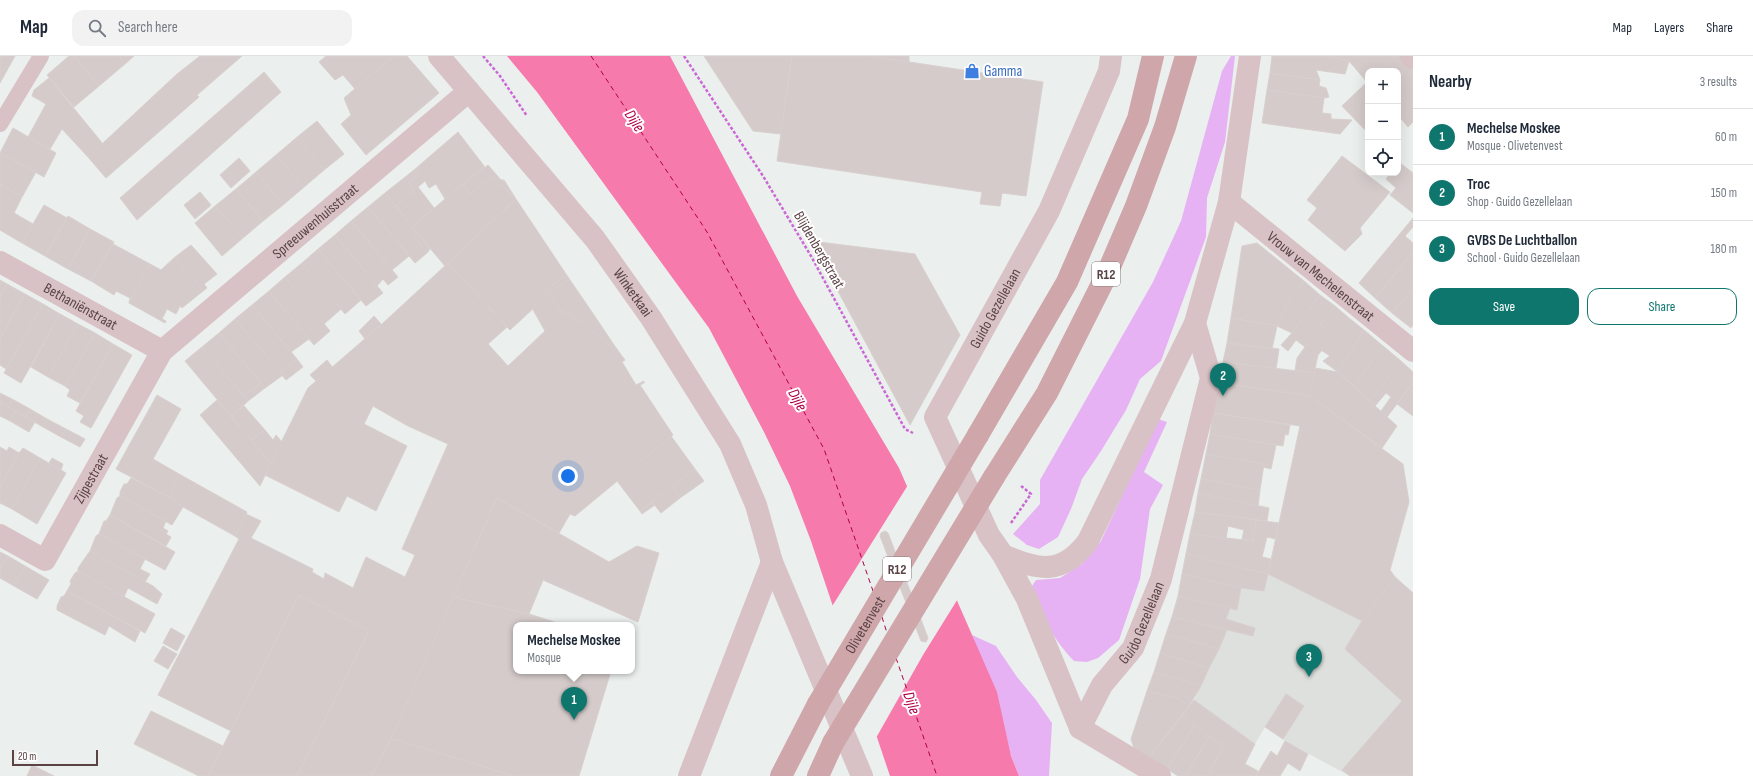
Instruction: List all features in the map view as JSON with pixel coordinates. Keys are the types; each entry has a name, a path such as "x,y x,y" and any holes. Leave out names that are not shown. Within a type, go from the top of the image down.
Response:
{"main road":[{"name":"Olivetenvest","path":"781,776 818,704 1068,282 1138,119 1153,56"},
{"name":"R12","path":"818,776 833,744 1047,392 1106,276 1136,206 1162,134 1186,56"}],"street":[{"name":"Winketkaai","path":"439,56 596,239 651,318 730,444 756,505 772,562"},
{"name":"Guido Gezellelaan","path":"935,417 1049,211 1109,71 1111,56"},
{"path":"1003,555 1024,564 1042,567 1060,565 1068,562 1079,553 1088,541 1195,323 1229,202 1250,56"},
{"name":"Spreeuwenhuisstraat","path":"162,351 469,91"},
{"name":"Vrouw van Mechelenstraat","path":"1229,202 1413,351"},
{"name":"Bethaniënstraat","path":"0,262 162,351"},
{"name":"Guido Gezellelaan","path":"1080,728 1102,685 1133,648 1162,579 1211,378 1195,323"},
{"name":"Zijpestraat","path":"0,535 45,560 162,351"},
{"path":"935,417 989,535 1003,555 1027,599 1080,728 1160,776"},
{"path":"689,776 772,562"},
{"path":"772,562 862,776"}],"lane":[{"path":"0,124 41,56"}],"path":[{"name":"Blijdenbergstraat","path":"684,56 763,176 811,256 905,429 911,433 921,431 935,417"},
{"path":"1010,525 1031,494 1015,480"}],"shaded area":[{"path":"1231,56 1235,56 1225,142 1207,198 1206,237 1161,361 1140,379 1126,410 1082,479 1071,509 1058,537 1039,549 1027,545 1013,534 1040,504 1040,480 1153,282 1181,221 1222,71"},
{"path":"1158,419 1167,422 1144,472 1163,485 1150,509 1140,579 1119,640 1098,658 1087,662 1074,661 1060,645 1048,626 1038,606 1032,586 1036,580 1060,578 1082,564 1101,541"},
{"path":"1268,574 1362,621 1395,577 1413,593 1413,776 1350,776 1285,741 1265,727 1255,744 1194,700 1227,630 1253,636 1255,628 1226,619 1230,608 1236,610 1241,588 1264,591"},
{"path":"972,635 996,646 1017,677 1052,723 1049,776 1019,776 1011,756 1004,728"}],"water":[{"name":"Dijle","path":"507,56 670,56 797,296 899,468 997,692 1011,756 1019,776 890,776 811,541 790,486 764,432 709,328 537,92"}],"pier":[{"path":"908,485 959,597 923,655 876,738 831,608"}],"building":[{"path":"0,56 15,56 0,83"},
{"path":"69,56 74,56 99,86 74,107 47,75"},
{"path":"74,56 119,56 125,64 99,86"},
{"path":"119,56 134,56 125,64"},
{"path":"200,56 242,56 197,95 199,97 106,178 88,157 177,74"},
{"path":"326,56 394,56 355,89 343,75 335,80 319,62"},
{"path":"394,56 407,56 439,93 366,155 341,124 351,115 344,98"},
{"path":"704,56 792,56 781,134 753,131"},
{"path":"792,56 869,56 1043,82 1026,196 1002,193 1000,206 980,204 982,192 777,161"},
{"path":"869,56 909,56 909,62"},
{"path":"1272,56 1327,56 1349,61 1345,74 1316,70 1320,80 1270,73"},
{"path":"1327,56 1350,56 1349,61"},
{"path":"1327,56 1395,56 1382,68 1365,68 1365,80 1349,61"},
{"path":"1380,56 1395,56 1387,64"},
{"path":"1395,56 1403,56 1413,66 1413,122 1408,127 1401,119 1401,68 1382,68"},
{"path":"264,72 281,92 137,220 120,198"},
{"path":"1270,73 1320,80 1319,86 1326,88 1329,97 1324,98 1267,90"},
{"path":"49,78 103,144 88,157 62,129 50,149 28,137 46,104 32,96 34,90"},
{"path":"1365,84 1365,130 1342,106"},
{"path":"1267,90 1324,98 1322,113 1331,114 1331,119 1352,120 1340,134 1262,123"},
{"path":"317,121 344,154 324,170 296,138"},
{"path":"13,128 56,153 44,177 0,153"},
{"path":"458,132 484,166 445,199 436,184 429,188 425,181 418,187 434,208 412,227 396,206 414,190 409,183 418,175 414,170"},
{"path":"296,138 324,170 303,188 276,155"},
{"path":"0,153 36,172 22,197 0,184"},
{"path":"276,155 303,188 283,205 256,172"},
{"path":"1342,156 1365,173 1365,176 1369,176 1390,192 1360,228 1362,234 1345,251 1308,220 1317,208 1307,200"},
{"path":"239,158 250,171 231,188 220,175"},
{"path":"1401,164 1413,173 1413,213 1390,195 1396,188 1386,179 1388,176 1401,176"},
{"path":"488,165 501,180 504,180 516,199 502,185 500,187 492,177 470,194 463,186"},
{"path":"484,166 485,168 463,186 470,194 492,177 500,187 502,185 516,199 445,266 412,227"},
{"path":"414,170 418,175 409,183 414,190 396,206 385,193"},
{"path":"256,172 283,205 263,221 236,189"},
{"path":"0,184 22,197 14,213 33,224 22,243 0,230"},
{"path":"236,189 263,221 243,238 215,206"},
{"path":"200,192 211,205 195,219 184,205"},
{"path":"385,193 417,233 413,235 427,253 415,263 368,207"},
{"path":"516,199 566,274 533,303 536,306 510,330 448,263"},
{"path":"44,205 67,218 45,256 22,243"},
{"path":"215,206 243,238 222,256 195,223"},
{"path":"368,207 409,256 392,270 351,221"},
{"path":"68,216 90,229 68,269 45,256"},
{"path":"1413,218 1413,227 1405,236 1413,243 1413,252 1375,298 1359,283"},
{"path":"351,221 398,277 388,285 383,279 377,286 335,235"},
{"path":"90,229 114,242 91,281 68,269"},
{"path":"417,233 430,249 427,253 413,235"},
{"path":"335,235 383,293 366,306 318,249"},
{"path":"811,241 915,254 960,335 910,425"},
{"path":"1257,243 1304,281 1288,302 1277,326 1231,318 1242,246"},
{"path":"113,244 150,264 129,303 130,298 116,291 114,295 91,281"},
{"path":"191,245 217,274 204,284 207,288 203,291 175,257"},
{"path":"318,249 361,300 345,314 302,263"},
{"path":"1413,252 1413,289 1392,313 1375,298"},
{"path":"175,257 203,291 182,308 180,306 176,314 167,309 162,319 166,321 165,323 129,303 150,264 161,270"},
{"path":"302,263 341,309 324,324 285,277"},
{"path":"448,263 507,327 488,344 508,366 545,331 532,308 536,306 533,303 566,274 570,280 549,293 561,311 562,310 585,324 612,348 614,345 625,360 622,362 636,385 644,381 644,383 640,385 673,435 575,516 570,514 559,533 497,498 391,739 371,776 297,776 369,631 299,595 231,731 158,695 239,539 235,536 246,514 261,521 251,538 313,569 312,572 324,579 325,573 353,588 366,557 405,577 415,555 402,549 448,444 408,426 373,406 364,424 407,446 376,511 347,496 339,512 265,475 308,388 382,324"},
{"path":"285,277 330,331 314,345 269,291"},
{"path":"0,280 7,284 0,297"},
{"path":"570,280 614,345 612,348 585,324 562,310 561,311 549,293"},
{"path":"1304,281 1320,295 1292,333 1277,326 1288,302"},
{"path":"7,284 25,294 0,338 0,297"},
{"path":"1413,289 1413,325 1411,328 1392,313"},
{"path":"269,291 309,339 291,352 252,305"},
{"path":"25,294 43,304 6,369 0,365 0,338"},
{"path":"1320,295 1335,306 1320,324 1324,328 1305,347 1296,340 1288,351 1281,345 1292,333"},
{"path":"43,304 60,314 21,383 4,373"},
{"path":"252,305 297,359 280,373 235,319"},
{"path":"1335,306 1349,318 1318,355 1314,373 1295,371 1297,358 1305,347 1324,328 1320,324"},
{"path":"60,314 78,324 48,377 31,367"},
{"path":"374,316 381,324 365,339 359,331"},
{"path":"1231,318 1277,326 1272,349 1227,343"},
{"path":"1349,318 1364,330 1338,372 1323,361 1330,356 1321,350"},
{"path":"235,319 283,375 265,388 219,333"},
{"path":"78,324 95,333 65,386 48,377"},
{"path":"1364,330 1383,346 1354,386 1338,372"},
{"path":"95,333 113,344 80,403 67,396 70,390 65,386"},
{"path":"219,333 261,383 244,396 202,347"},
{"path":"1227,343 1279,349 1276,369 1223,362"},
{"path":"113,344 132,355 91,428 80,422 84,416 76,411"},
{"path":"1383,346 1401,361 1370,401 1354,386"},
{"path":"202,347 242,394 235,400 242,407 231,416 185,361"},
{"path":"297,359 303,367 286,380 280,373"},
{"path":"327,360 333,368 316,381 310,375"},
{"path":"1401,361 1413,372 1413,383 1387,417 1381,411 1391,397 1386,393 1375,406 1370,401"},
{"path":"1223,362 1314,373 1310,396 1220,383"},
{"path":"1315,368 1338,372 1397,426 1382,448 1310,396"},
{"path":"261,383 265,388 248,401 244,396"},
{"path":"1220,383 1310,396 1403,464 1409,502 1390,570 1395,577 1362,621 1268,574 1300,426 1213,413"},
{"path":"1413,383 1413,416 1397,404"},
{"path":"0,393 12,399 8,407 0,402"},
{"path":"242,394 248,401 242,407 235,400"},
{"path":"157,395 181,409 153,459 179,474 169,497 116,469"},
{"path":"12,399 30,409 26,417 8,407"},
{"path":"217,400 271,463 260,486 200,415"},
{"path":"0,402 15,411 10,421 0,416"},
{"path":"244,406 265,430 251,440 231,416"},
{"path":"30,409 47,419 43,427 26,417"},
{"path":"15,411 35,422 29,432 10,421"},
{"path":"1213,413 1290,425 1288,435 1285,434 1283,446 1210,434"},
{"path":"47,419 66,429 61,437 43,427"},
{"path":"66,429 85,439 80,447 61,437"},
{"path":"265,430 273,440 276,435 282,442 271,463 251,440"},
{"path":"1210,434 1276,445 1271,469 1263,467 1264,464 1206,454"},
{"path":"671,436 695,469 640,511 617,481"},
{"path":"0,447 7,451 9,447 19,453 0,488"},
{"path":"23,448 40,458 12,509 0,503 0,488"},
{"path":"1206,454 1264,464 1260,490 1201,479"},
{"path":"40,458 66,473 37,524 12,509"},
{"path":"52,458 63,464 61,470 49,463"},
{"path":"695,469 704,481 680,498 672,486"},
{"path":"179,474 247,512 235,536 183,507 169,497"},
{"path":"131,478 169,497 183,507 172,525 120,496 120,492 124,484 127,484"},
{"path":"1201,479 1260,490 1258,506 1198,493"},
{"path":"672,486 680,498 661,513 652,502"},
{"path":"1198,493 1269,508 1267,521 1195,512"},
{"path":"120,496 166,521 163,528 168,531 166,534 171,537 166,546 110,515 117,498"},
{"path":"497,498 609,562 637,546 659,553 638,622 543,580 529,614 453,597"},
{"path":"652,502 655,505 642,514 640,511"},
{"path":"1195,512 1256,520 1253,541 1242,539 1244,530 1228,526 1226,539 1190,534"},
{"path":"110,515 175,552 165,570 99,534 104,521 106,521"},
{"path":"1256,520 1279,523 1275,539 1267,537 1262,557 1271,559 1268,574 1186,554 1190,534 1253,541"},
{"path":"885,531 888,533 928,638 926,642 921,641 880,536 881,533"},
{"path":"99,534 145,559 140,569 150,574 145,582 90,551 96,536"},
{"path":"90,551 153,586 162,594 157,604 128,588 124,597 78,571 78,568"},
{"path":"0,552 8,556 0,569"},
{"path":"1186,554 1268,574 1264,591 1241,588 1182,574"},
{"path":"8,556 25,566 14,586 0,578 0,569"},
{"path":"25,566 49,580 37,599 14,586"},
{"path":"78,571 155,614 145,633 67,591 71,584 70,581"},
{"path":"1182,574 1241,588 1237,610 1178,596"},
{"path":"1395,577 1413,593 1413,776 1350,776 1342,770 1402,701 1345,649 1362,621"},
{"path":"67,591 140,631 135,642 109,626 105,635 57,610 61,597 64,596"},
{"path":"299,595 369,631 297,776 208,776"},
{"path":"1178,596 1230,608 1226,619 1255,628 1253,636 1172,617"},
{"path":"453,597 529,614 554,622 513,622 513,674 610,674 579,776 514,776 391,739"},
{"path":"1172,617 1227,630 1219,649 1166,634"},
{"path":"171,628 185,636 177,651 163,643"},
{"path":"1166,634 1219,649 1209,668 1160,653"},
{"path":"163,646 177,654 168,669 154,661"},
{"path":"1160,653 1209,668 1201,686 1154,672"},
{"path":"1154,672 1201,686 1189,706 1176,698 1147,691"},
{"path":"1147,691 1176,698 1189,706 1149,757 1134,748 1131,739"},
{"path":"1286,694 1304,706 1283,739 1265,727"},
{"path":"1194,700 1255,744 1245,764 1258,771 1256,776 1207,776 1224,746 1182,716"},
{"path":"151,711 223,746 208,776 199,776 134,744"},
{"path":"1182,716 1195,725 1167,769 1149,757"},
{"path":"1195,725 1210,736 1185,776 1178,776 1167,769"},
{"path":"1210,736 1224,746 1207,776 1185,776"},
{"path":"391,739 400,741 514,776 371,776"},
{"path":"1285,741 1308,754 1300,771 1288,763 1280,776 1256,776 1271,751 1277,756"},
{"path":"32,765 54,776 27,776"}],"ferry route":[{"path":"591,56 707,232 824,449 873,591"},
{"path":"882,617 887,633"},
{"path":"896,658 937,776"}],"place":[{"name":"Gamma","path":"972,71"},
{"name":"Troc","path":"1223,396"},
{"name":"GVBS De Luchtballon","path":"1309,677"},
{"name":"Mechelse Moskee","path":"574,720"}]}
